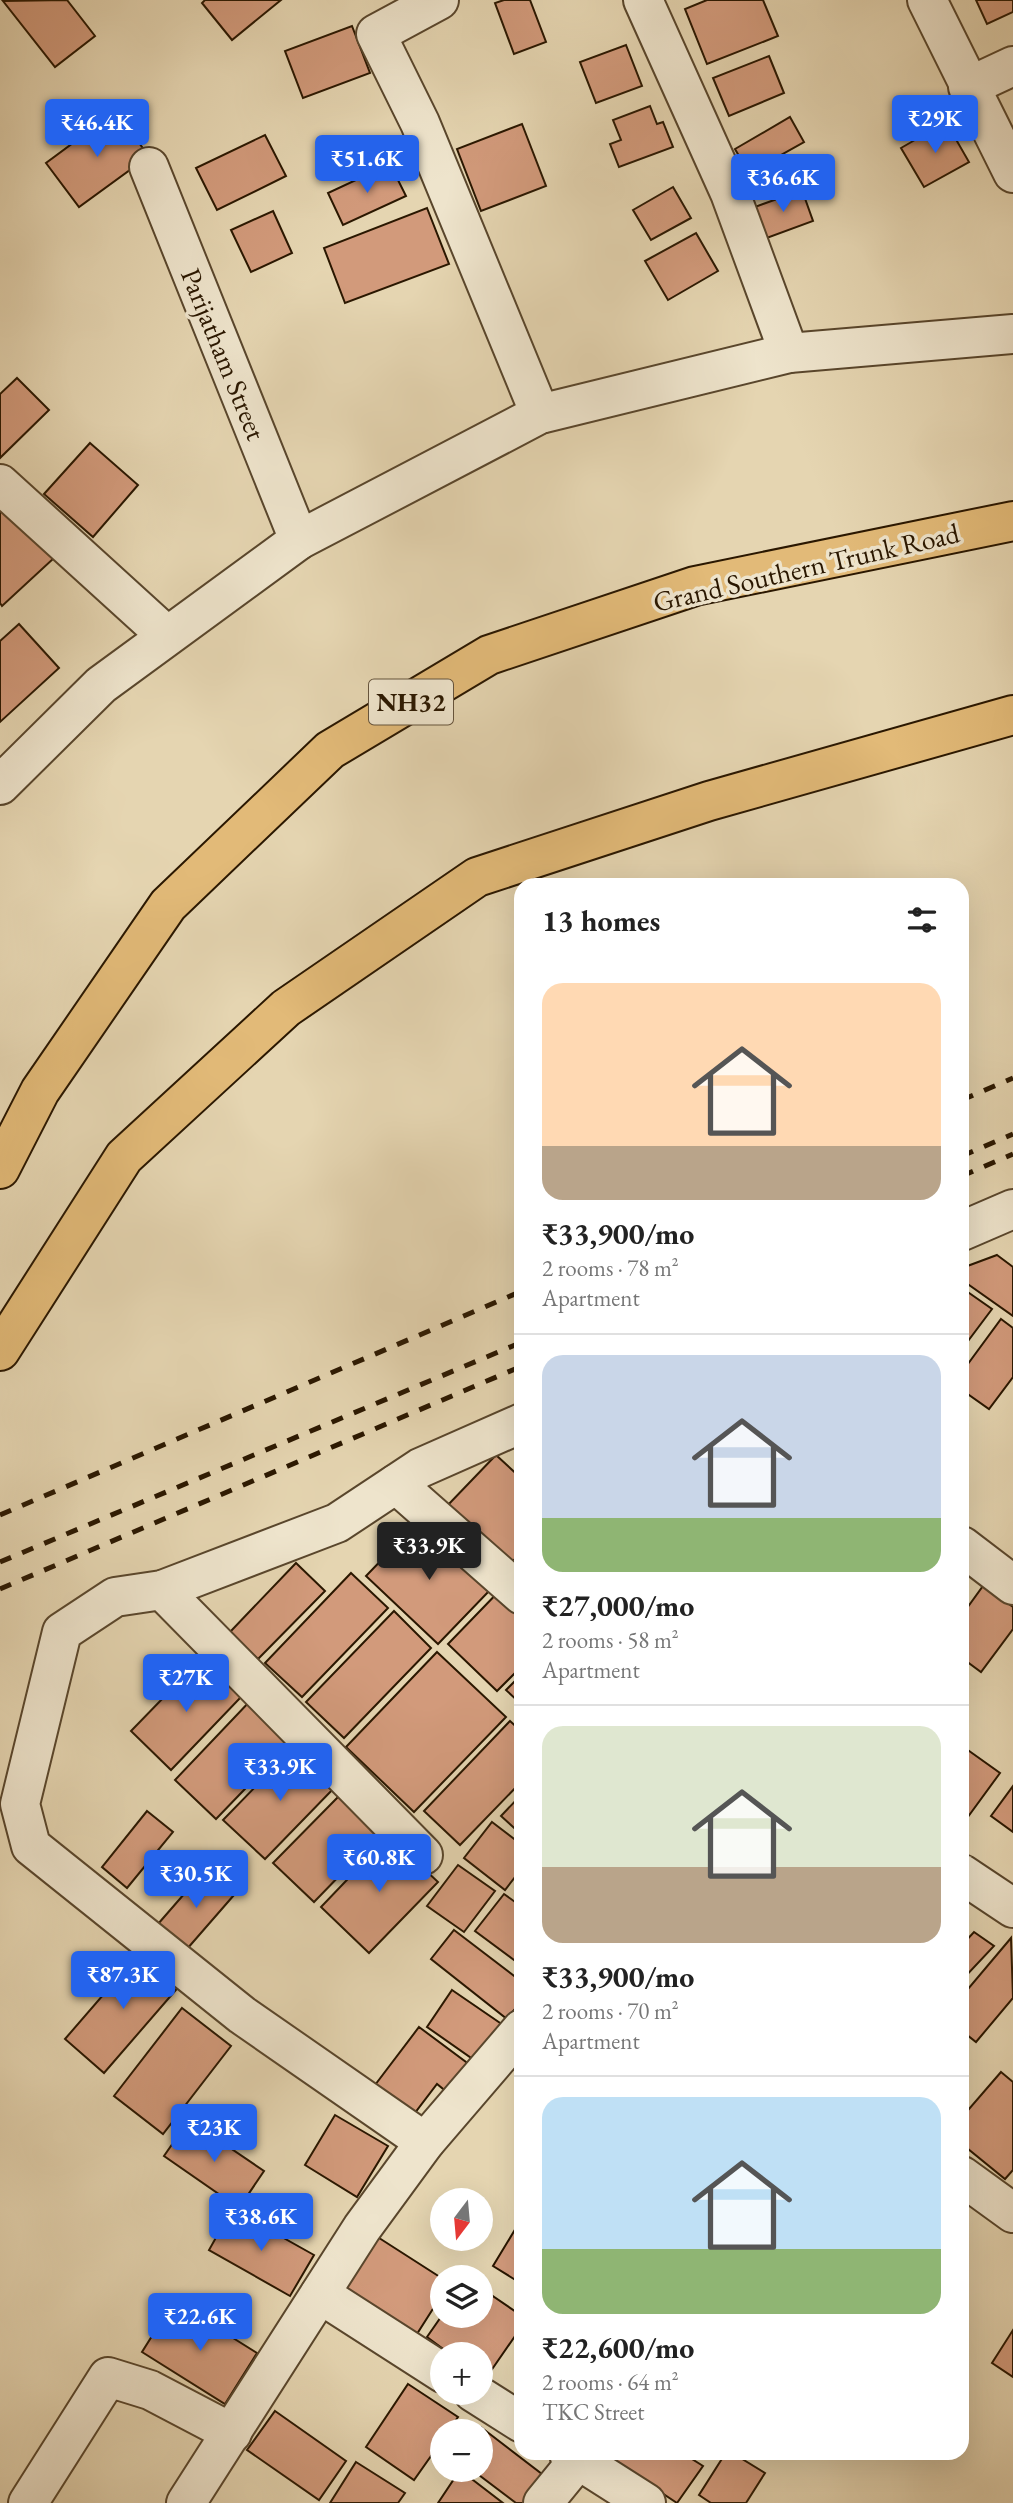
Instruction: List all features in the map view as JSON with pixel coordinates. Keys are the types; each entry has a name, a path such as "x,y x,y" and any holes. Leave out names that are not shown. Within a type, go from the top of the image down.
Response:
{"highway":[{"name":"Grand Southern Trunk Road","path":"0,1170 40,1091 167,905 330,750 489,655 617,612 695,586 1013,521"},
{"path":"0,1352 124,1157 286,1008 477,877 709,801 1013,715"}],"street":[{"path":"439,0 376,34 420,123 540,414"},
{"path":"643,0 730,192 789,353"},
{"path":"927,0 1013,173"},
{"path":"968,87 1013,66"},
{"name":"Parijatham Street","path":"149,167 299,540"},
{"path":"7,764 101,685 166,635 299,540 540,414 789,353 1013,334"},
{"path":"0,484 166,635"},
{"path":"969,1228 1013,1209"},
{"path":"425,2142 242,2015 31,1846 20,1804 62,1632 115,1597 162,1590 337,1522 420,1468 514,1427"},
{"path":"396,1484 514,1588"},
{"path":"969,1551 1013,1586"},
{"path":"162,1590 423,1855"},
{"path":"969,1879 1013,1908"},
{"path":"186,2503 362,2228 425,2142 514,2038"},
{"path":"969,2181 1013,2213"},
{"path":"320,2294 430,2365"},
{"path":"28,2503 108,2377 150,2390 232,2433"},
{"path":"493,2404 514,2418"},
{"path":"543,2503 573,2460"},
{"path":"584,2460 646,2503"}],"building":[{"path":"67,0 95,36 55,67 3,1"},
{"path":"205,0 281,0 232,40 202,3"},
{"path":"504,0 530,0 546,42 514,54 495,3"},
{"path":"707,0 763,0 778,36 707,64 685,9"},
{"path":"976,0 1013,0 1013,12 987,24"},
{"path":"352,26 370,73 303,98 285,51"},
{"path":"626,45 642,86 596,103 580,62"},
{"path":"769,56 784,93 729,116 713,78"},
{"path":"650,106 657,124 663,122 673,147 619,167 610,144 621,140 613,120"},
{"path":"115,112 149,156 79,207 46,163"},
{"path":"790,117 804,142 749,173 735,149"},
{"path":"946,122 969,162 924,187 901,148"},
{"path":"522,124 546,186 481,211 457,149"},
{"path":"265,135 286,176 217,210 196,168"},
{"path":"390,164 406,196 343,225 328,193"},
{"path":"673,187 691,218 651,240 633,210"},
{"path":"802,190 813,221 764,239 752,208"},
{"path":"427,208 449,264 345,303 324,248"},
{"path":"273,211 292,253 251,272 231,230"},
{"path":"696,233 718,271 668,300 645,261"},
{"path":"17,378 49,410 0,458 0,394"},
{"path":"90,443 138,485 93,537 44,494"},
{"path":"0,504 54,558 2,606 0,603"},
{"path":"19,624 59,668 0,722 0,641"},
{"path":"997,1255 1013,1267 1013,1316 969,1285 969,1265"},
{"path":"969,1293 992,1309 969,1340"},
{"path":"1001,1319 1013,1328 1013,1377 989,1409 969,1395 969,1362"},
{"path":"496,1455 514,1472 514,1560 508,1566 446,1507"},
{"path":"420,1520 491,1589 438,1644 366,1576"},
{"path":"296,1563 325,1591 258,1659 230,1632"},
{"path":"351,1573 388,1608 302,1697 265,1663"},
{"path":"507,1583 514,1590 514,1674 497,1691 448,1644"},
{"path":"983,1586 1013,1607 1013,1629 981,1672 969,1663 969,1605"},
{"path":"394,1611 431,1648 344,1738 306,1702"},
{"path":"437,1652 506,1717 414,1812 346,1747"},
{"path":"201,1659 241,1697 171,1770 131,1731"},
{"path":"514,1682 514,1698 506,1690"},
{"path":"252,1699 293,1739 216,1819 175,1780"},
{"path":"510,1721 514,1725 514,1789 460,1845 424,1811"},
{"path":"295,1746 336,1786 265,1859 223,1820"},
{"path":"969,1751 1000,1773 969,1815"},
{"path":"1013,1786 1013,1832 991,1816"},
{"path":"339,1796 379,1835 314,1902 273,1863"},
{"path":"514,1802 514,1828 501,1816"},
{"path":"147,1811 173,1832 127,1888 102,1867"},
{"path":"492,1822 514,1839 514,1878 505,1890 464,1858"},
{"path":"389,1836 438,1882 369,1953 321,1907"},
{"path":"458,1865 495,1891 464,1932 427,1906"},
{"path":"205,1870 234,1895 187,1949 158,1924"},
{"path":"504,1894 514,1901 514,1960 475,1931"},
{"path":"454,1930 514,1976 514,2010 507,2019 431,1959"},
{"path":"974,1932 994,1946 969,1973 969,1937"},
{"path":"1011,1938 1013,1998 976,2042 969,2036 969,1988"},
{"path":"142,1950 181,1984 104,2073 65,2039"},
{"path":"452,1990 503,2025 477,2062 427,2027"},
{"path":"182,2008 231,2046 163,2134 114,2096"},
{"path":"419,2027 470,2065 448,2093 437,2084 411,2118 372,2089"},
{"path":"1001,2072 1013,2082 1013,2170 1005,2179 969,2150 969,2109"},
{"path":"335,2115 388,2146 357,2197 305,2165"},
{"path":"189,2120 264,2171 239,2208 164,2156"},
{"path":"232,2209 314,2255 290,2296 209,2250"},
{"path":"514,2231 514,2279 493,2266"},
{"path":"376,2236 430,2271 430,2313 415,2337 341,2290"},
{"path":"493,2296 514,2311 514,2338 493,2368 493,2342 434,2342 427,2337 433,2328 493,2328"},
{"path":"174,2301 257,2353 225,2404 142,2352"},
{"path":"1013,2330 1013,2377 992,2363"},
{"path":"408,2384 430,2399 430,2405 440,2405 458,2417 430,2419 430,2457 414,2480 366,2447"},
{"path":"275,2411 346,2461 319,2500 247,2450"},
{"path":"493,2436 514,2453 514,2460 524,2460 551,2481 533,2503 516,2503 488,2482 493,2482"},
{"path":"612,2460 694,2460 703,2466 677,2503"},
{"path":"721,2460 744,2460 765,2473 746,2503 711,2503 699,2495"},
{"path":"356,2462 405,2493 398,2503 330,2503"},
{"path":"452,2482 476,2482 503,2503 438,2503"}],"railway":[{"path":"969,1097 1013,1078"},
{"path":"969,1153 1013,1134"},
{"path":"969,1173 1013,1154"},
{"path":"0,1515 514,1294"},
{"path":"0,1562 514,1345"},
{"path":"0,1589 514,1369"}]}
